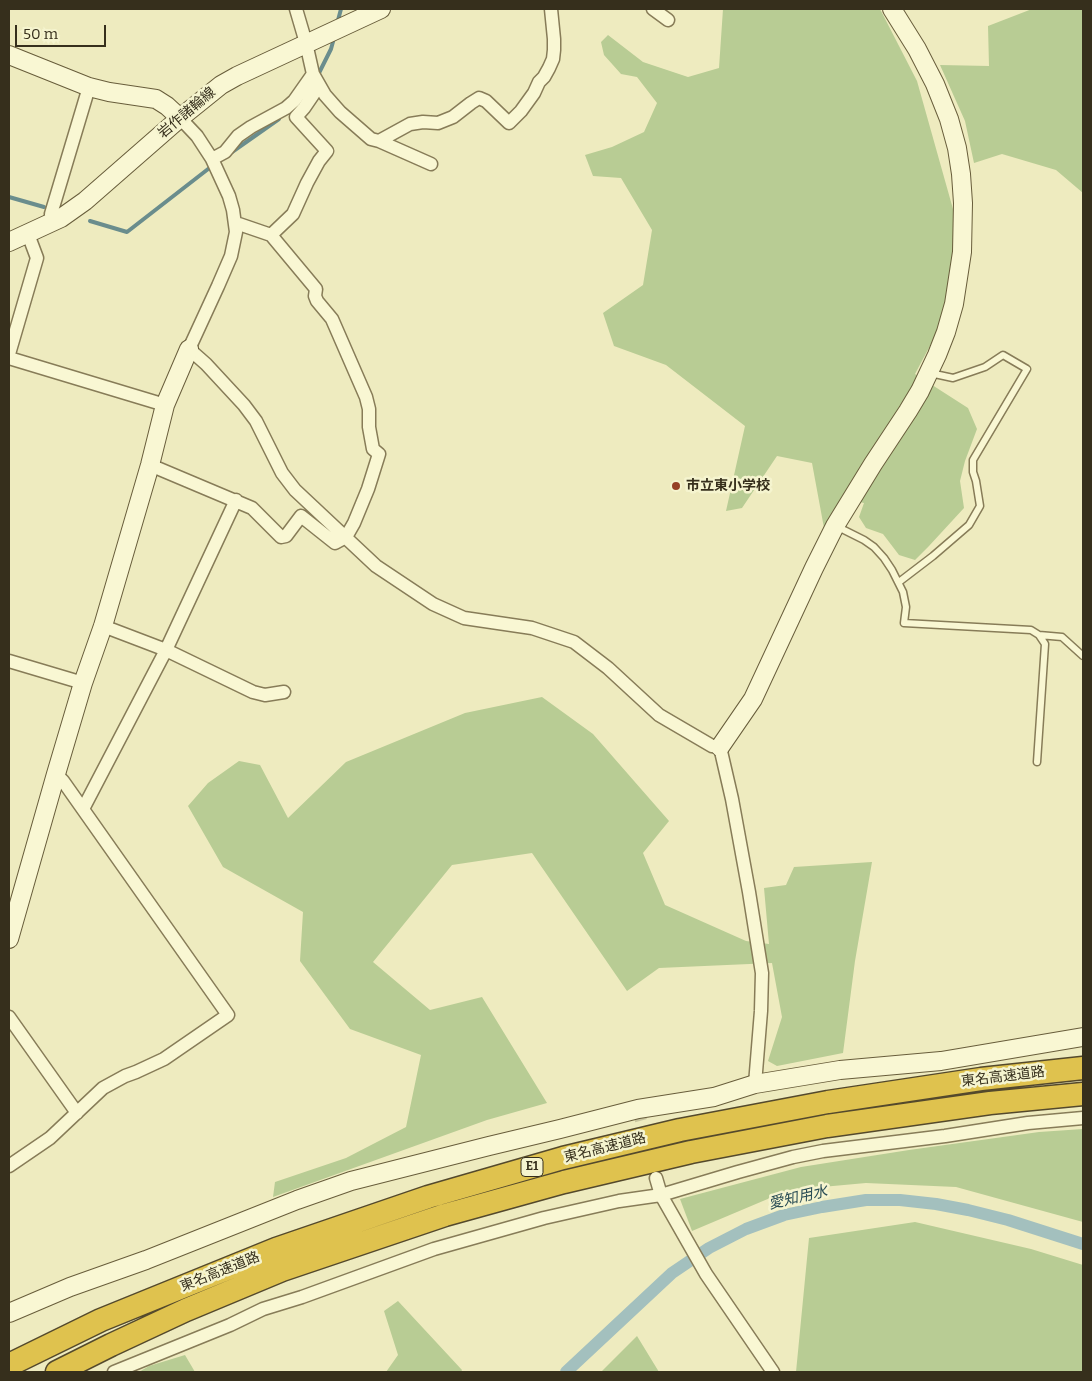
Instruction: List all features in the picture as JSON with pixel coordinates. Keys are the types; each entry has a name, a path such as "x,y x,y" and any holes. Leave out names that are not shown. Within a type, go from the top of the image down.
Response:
{"highway":[{"name":"東名高速道路","path":"9,1365 101,1320 276,1249 428,1197 563,1158 680,1130 828,1102 981,1079 1083,1068"},
{"name":"東名高速道路","path":"57,1372 186,1310 282,1270 445,1214 564,1182 691,1152 827,1126 990,1103 1083,1094"}],"street":[{"path":"296,9 313,74 319,86 340,112 371,139 431,164"},
{"name":"岩作諸輪線","path":"9,242 61,218 85,201 220,85 306,43 356,15 381,9"},
{"path":"379,141 410,124 438,123 453,117 479,98 486,101 509,123 521,111 549,68 554,50 551,9"},
{"path":"653,9 668,20"},
{"path":"756,1084 762,973 732,798 720,748 753,700 835,526 908,411 929,372 946,332 958,281 962,252 963,204 961,174 957,148 949,119 936,84 892,9"},
{"path":"9,55 89,86 109,92 156,99 167,106 197,136 212,159 229,196 236,223 231,256 165,405 150,465 103,626 83,683 9,939"},
{"path":"212,159 225,152 238,136 251,127 286,108 294,101 313,74"},
{"path":"51,214 89,86"},
{"path":"272,235 293,214 306,183 327,151 296,116 319,86"},
{"path":"150,465 252,508 281,537 286,536 301,516 335,543 346,537 354,524 368,489 379,454 373,449 369,427 370,409 332,318 317,301 315,296 316,289 272,235 236,223"},
{"path":"9,354 36,258 28,234"},
{"path":"189,349 197,355 231,392 256,422 282,473 295,490 376,566 433,604 464,618 532,628 574,642 608,668 659,715 712,746 720,748"},
{"path":"9,358 165,405"},
{"path":"83,809 166,650 236,500"},
{"path":"103,626 166,650 253,692 265,695 284,692"},
{"path":"9,661 83,683"},
{"path":"9,1166 50,1138 104,1088 125,1076 164,1059 228,1015 83,809 56,774"},
{"path":"9,1017 77,1113"},
{"path":"9,1313 70,1287 146,1260 257,1215 351,1182 638,1108 714,1097 756,1084 840,1070 941,1061 1083,1037"},
{"path":"114,1372 230,1325 263,1309 302,1297 434,1248 544,1218 619,1201 661,1195 793,1157 823,1151 945,1136 1028,1123 1083,1118"},
{"path":"656,1178 661,1195 703,1269 773,1372"}],"lane":[{"path":"899,582 969,525 980,506 973,472 973,460 1027,369 1003,355 985,368 953,378 929,372"},
{"path":"835,526 864,540 884,558 903,592 906,607 904,623 1031,630 1039,635 1045,644 1037,762"},
{"path":"1039,635 1062,637 1083,656"}],"green space":[{"path":"723,9 880,9 917,81 960,234 941,325 915,374 968,408 977,429 960,481 964,508 915,560 899,555 883,534 866,528 859,517 864,503 842,498 824,528 812,463 777,456 742,508 726,511 745,426 666,365 614,346 603,313 643,285 652,230 621,178 593,176 585,155 612,147 644,132 657,103 637,77 621,74 604,55 601,42 608,35 643,62 688,77 719,68"},
{"path":"1032,9 1083,9 1083,193 1056,170 1002,154 974,163 965,121 940,65 989,66 988,26"},
{"path":"542,697 593,734 669,821 643,853 665,905 746,941 769,944 764,888 786,885 794,867 872,862 855,961 843,1053 777,1066 768,1061 782,1017 772,963 659,968 627,991 532,853 452,865 373,962 430,1010 482,997 547,1103 487,1120 273,1197 275,1182 346,1158 406,1127 421,1055 350,1029 300,961 303,912 223,867 188,806 208,783 239,761 260,765 288,818 346,762 465,713"},
{"path":"1083,1129 1083,1222 956,1187 866,1183 789,1190 692,1231 680,1199 801,1167 1039,1132"},
{"path":"915,1222 1031,1249 1083,1265 1083,1372 796,1372 809,1238"},
{"path":"398,1301 462,1370 461,1372 386,1372 398,1355 384,1311"},
{"path":"637,1336 659,1372 601,1372"},
{"path":"185,1355 195,1372 139,1372 149,1366"}],"waterway":[{"path":"337,24 341,9"},
{"path":"317,77 331,49 334,38"},
{"path":"232,152 279,119"},
{"path":"90,221 127,232 212,166"},
{"path":"9,197 44,207"},
{"name":"愛知用水","path":"566,1372 672,1273 709,1248 746,1229 784,1215 866,1200 900,1200 968,1210 1008,1220 1083,1244"}],"tunnel":[{"path":"638,1109 653,1166"}],"place":[{"name":"市立東小学校","path":"676,486"}]}
